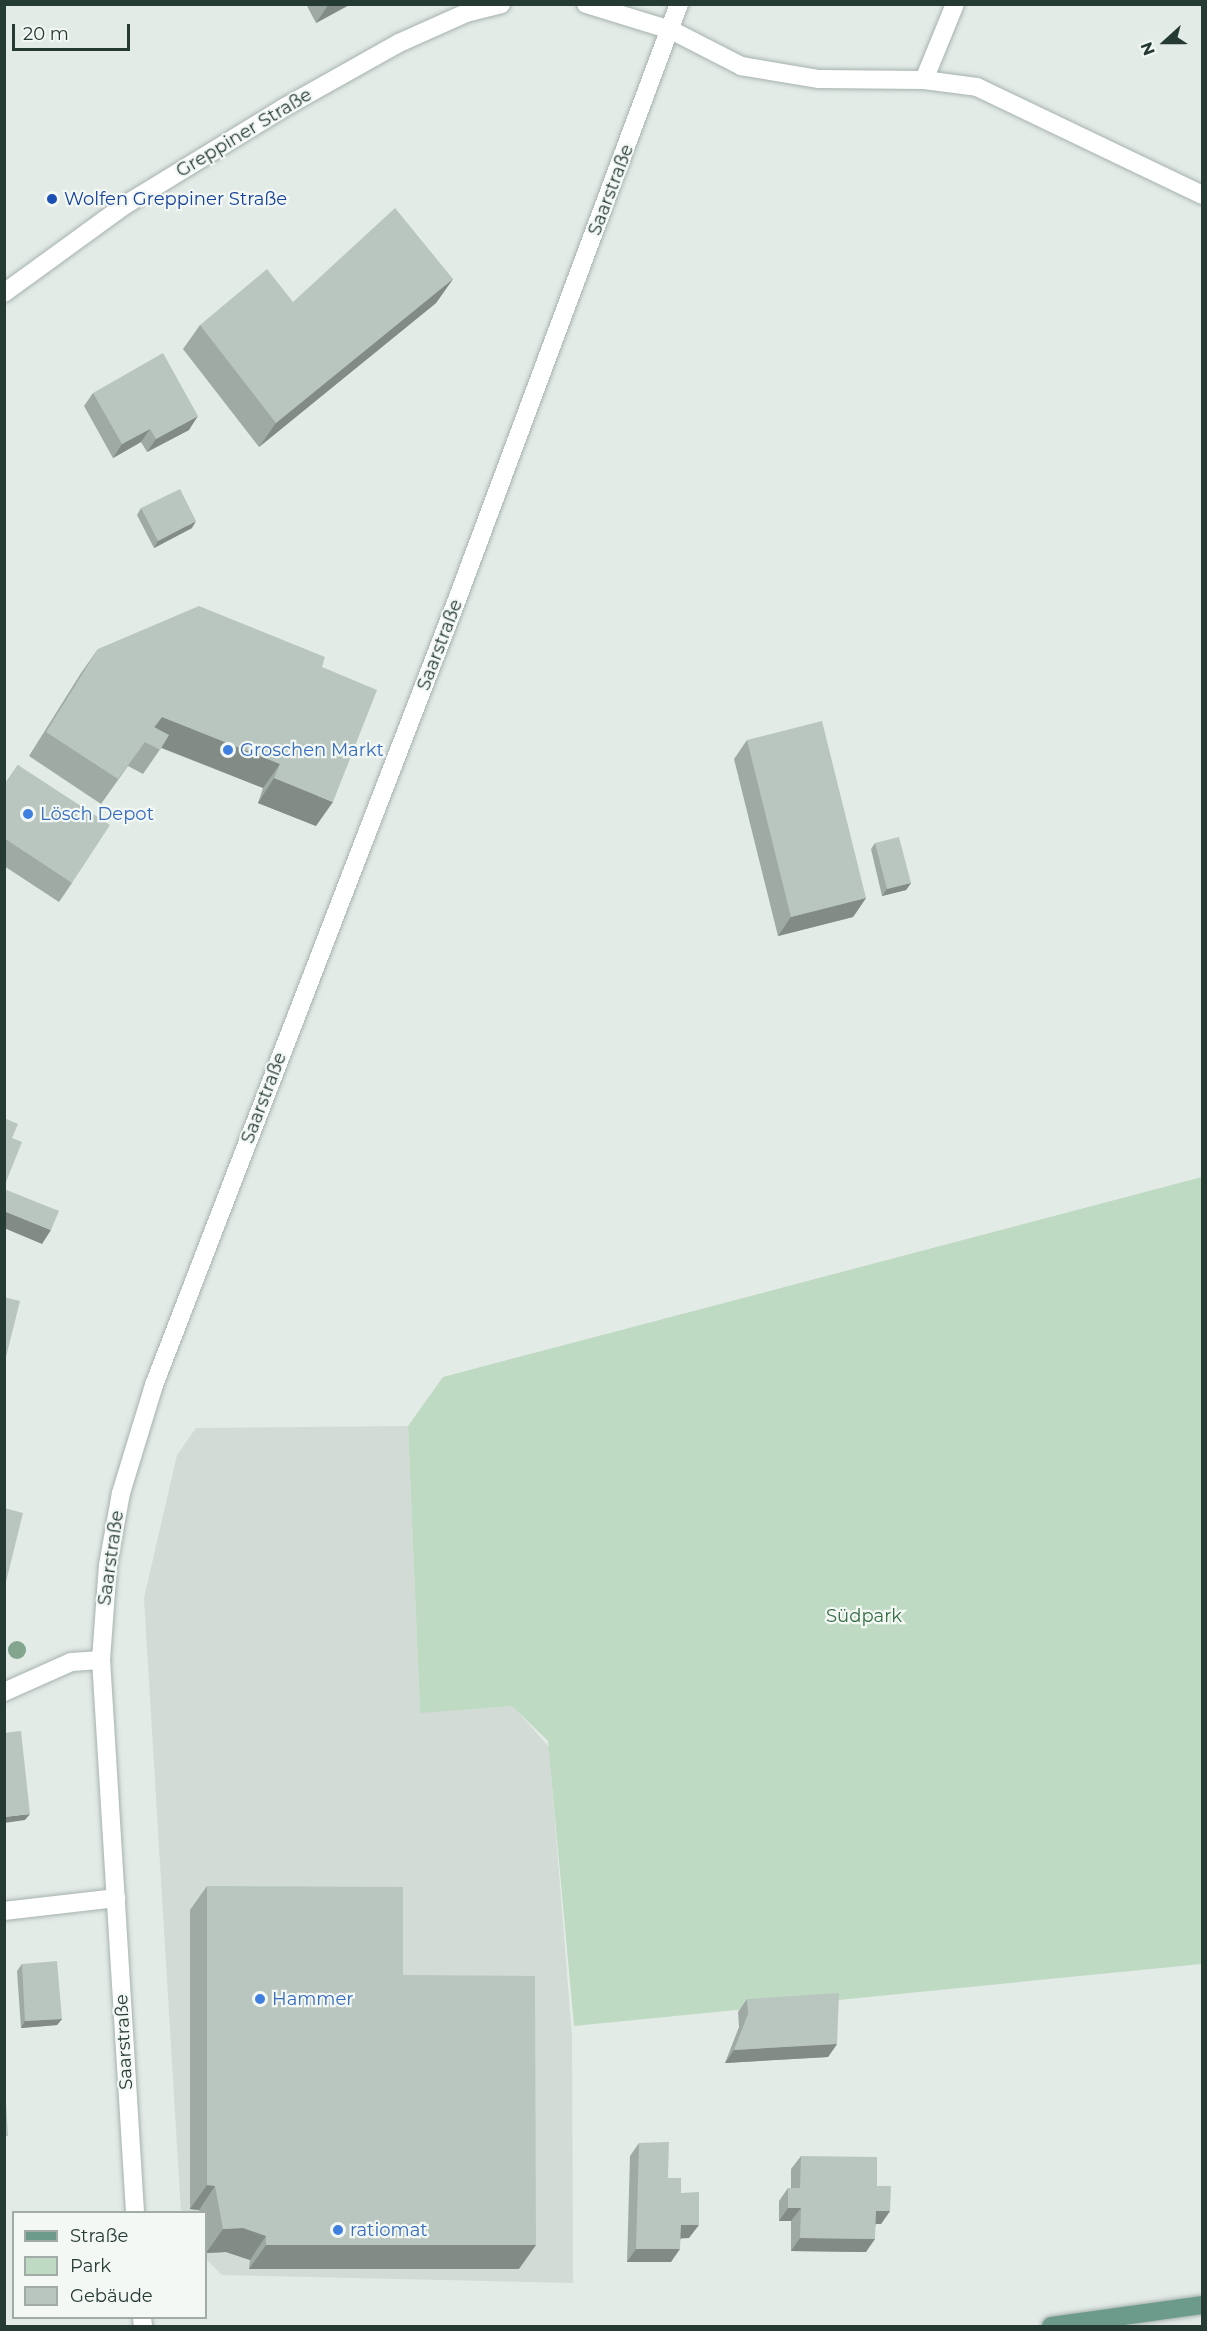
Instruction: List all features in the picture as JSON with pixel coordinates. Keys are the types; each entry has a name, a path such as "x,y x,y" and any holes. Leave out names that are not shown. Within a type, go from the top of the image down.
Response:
{"main road":[{"path":"1051,2326 1203,2305"}],"street":[{"name":"Greppiner Straße","path":"4,293 125,205 285,107 399,43 466,13 501,4"},
{"path":"586,4 670,30 741,66 819,80 924,80 977,87 1203,195"},
{"name":"Saarstraße","path":"135,2211 101,1660 115,1521 154,1385 679,4"},
{"path":"924,80 955,4"},
{"path":"4,1692 71,1662 101,1660"},
{"path":"4,1911 116,1898"}],"shaded area":[{"path":"408,1426 420,1712 513,1706 549,1747 572,2036 573,2283 222,2275 207,2260 207,2211 181,2211 144,1598 177,1455 196,1428"}],"green space":[{"name":"Südpark","path":"1202,1177 1202,1964 574,2026 548,1741 512,1706 420,1713 408,1426 443,1377"}],"building":[{"path":"395,208 453,279 276,423 200,325 267,269 293,302"},
{"path":"163,353 198,416 156,439 150,429 122,444 93,393"},
{"path":"180,489 196,521 158,541 141,508"},
{"path":"199,606 325,657 322,667 377,690 333,802 274,778 280,764 162,717 154,727 169,735 160,750 145,742 118,779 46,732 98,649"},
{"path":"822,721 866,898 791,917 747,740"},
{"name":"Lösch Depot","path":"18,765 110,825 72,883 4,838 4,786"},
{"path":"899,837 911,883 887,889 875,843"},
{"path":"4,1118 18,1124 12,1138 22,1142 4,1187"},
{"path":"4,1189 59,1211 51,1230 4,1211"},
{"path":"4,1297 20,1301 4,1365"},
{"path":"4,1508 23,1513 4,1590"},
{"path":"21,1731 30,1814 4,1817 4,1733"},
{"path":"207,1886 403,1887 403,1975 535,1976 536,2245 266,2245 266,2236 243,2228 223,2229 215,2186 207,2185"},
{"path":"57,1961 62,2019 25,2021 22,1964"},
{"path":"839,1993 837,2044 734,2050 748,2014 747,1999"},
{"path":"4,2102 6,2102 8,2136 4,2136"},
{"path":"669,2142 668,2178 681,2178 681,2193 699,2192 699,2225 681,2225 680,2249 636,2249 639,2143"},
{"path":"801,2156 877,2157 877,2186 891,2186 890,2211 876,2211 875,2239 800,2238 801,2208 788,2208 788,2188 800,2188"}],"place":[{"name":"Wolfen Greppiner Straße","path":"52,199"},
{"name":"Groschen Markt","path":"228,750"},
{"name":"Lösch Depot","path":"28,814"},
{"name":"Hammer","path":"260,1999"},
{"name":"ratiomat","path":"338,2230"}]}
